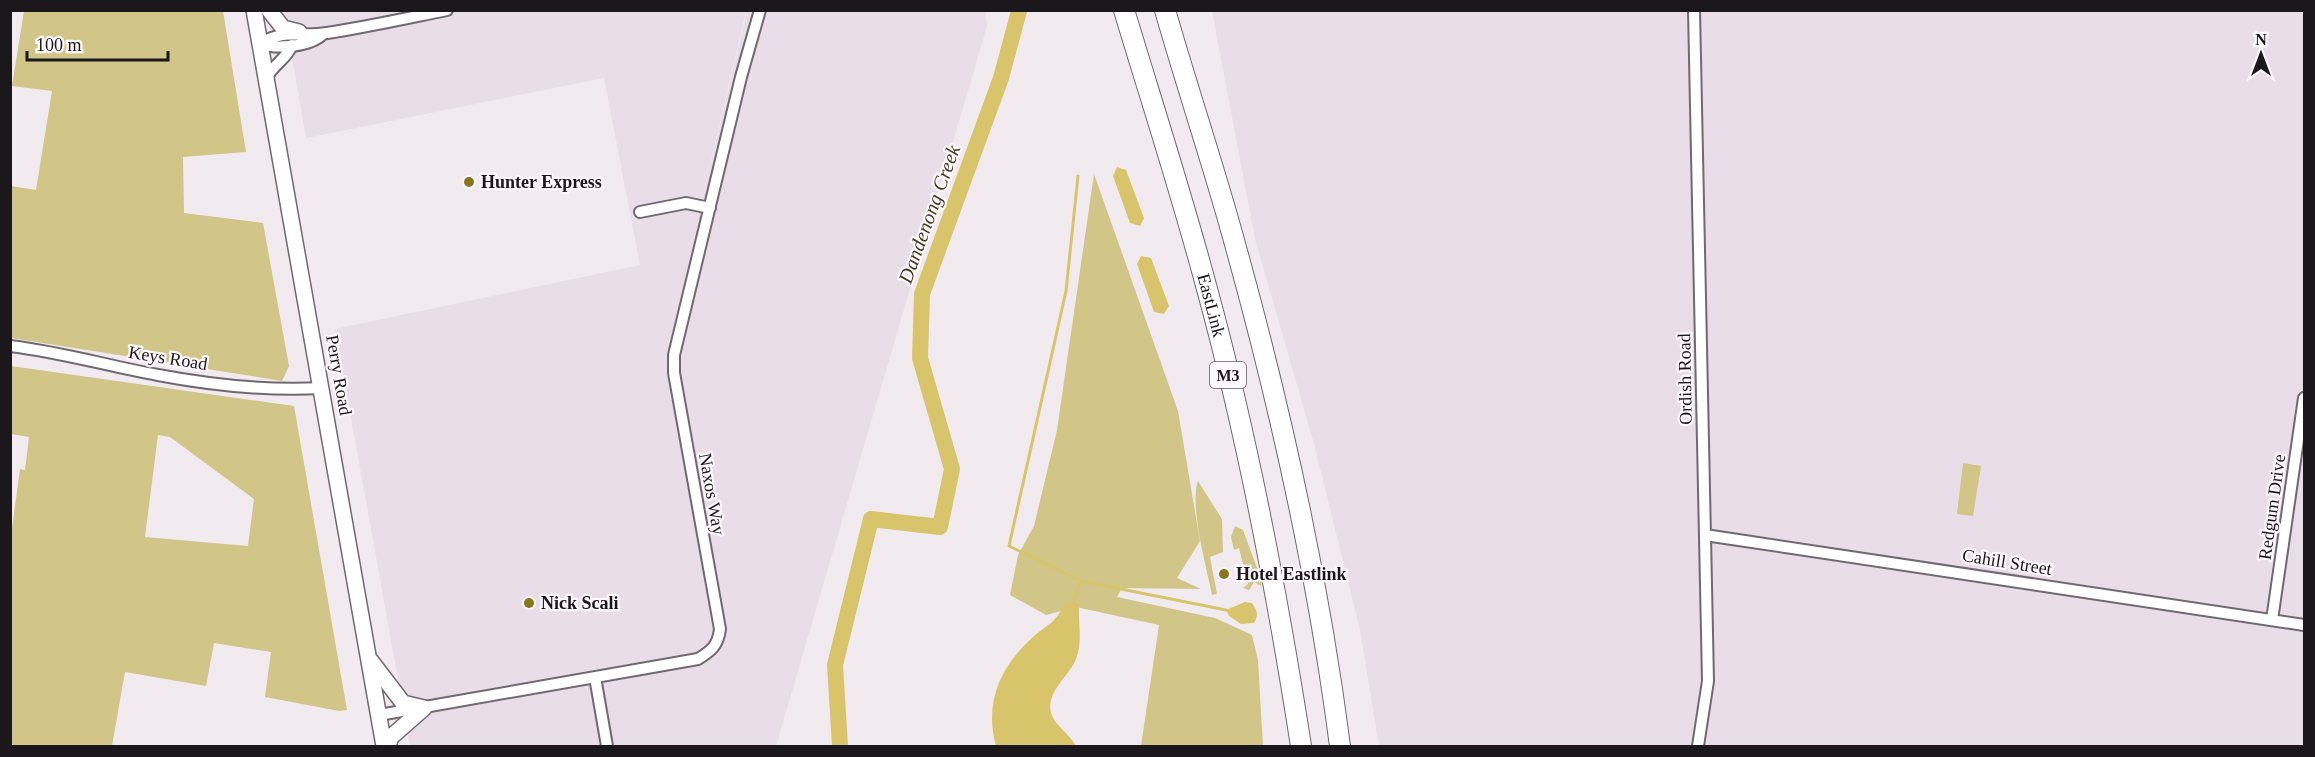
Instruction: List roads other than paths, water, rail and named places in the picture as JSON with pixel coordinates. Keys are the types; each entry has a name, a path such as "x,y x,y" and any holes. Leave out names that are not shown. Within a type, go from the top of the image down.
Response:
{"highway":[{"name":"EastLink","path":"1124,10 1208,290 1241,423 1277,599 1301,747"},
{"name":"M3","path":"1165,10 1227,217 1273,390 1303,523 1340,747"}],"main road":[{"name":"Perry Road","path":"254,10 386,747"},
{"path":"269,10 283,28 296,39"},
{"path":"369,658 403,704 424,708"},
{"path":"386,747 391,737 424,708"}],"street":[{"path":"260,44 271,36 296,39 447,10"},
{"name":"Naxos Way","path":"379,715 698,660 711,652 718,641 720,629 674,373 674,355 676,334 760,10"},
{"name":"Ordish Road","path":"1694,10 1708,681 1698,747"},
{"path":"266,80 272,67 288,56 296,39"},
{"path":"640,212 686,203 710,208"},
{"name":"Keys Road","path":"10,346 48,350 186,379 288,389 322,388"},
{"name":"Redgum Drive","path":"2272,620 2304,398"},
{"name":"Cahill Street","path":"1705,535 2304,626"},
{"path":"595,677 608,747"}],"waterway":[{"name":"Dandenong Creek","path":"840,746 835,665 871,519 940,527 952,469 920,358 922,294 1001,78 1019,11"},
{"path":"1078,176 1066,291 1009,546 1081,581 1226,610"},
{"path":"1073,603 1081,581"}],"place":[{"name":"Hunter Express","path":"469,182"},
{"name":"Hotel Eastlink","path":"1224,574"},
{"name":"Nick Scali","path":"529,603"}]}
